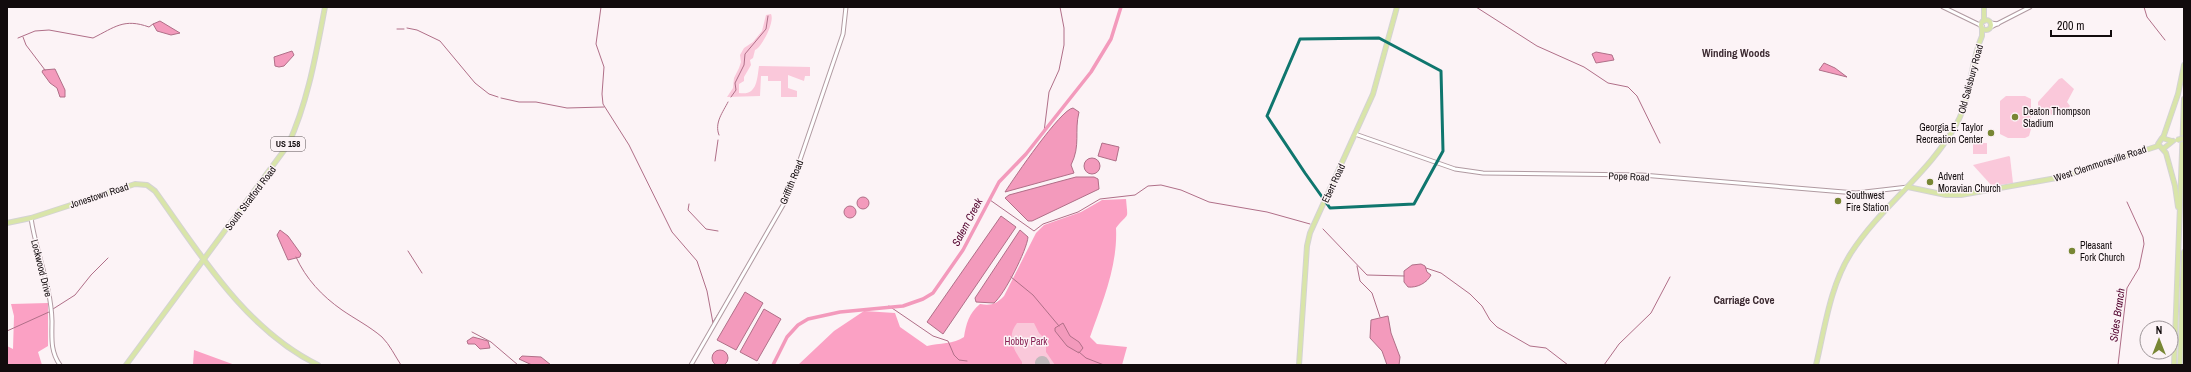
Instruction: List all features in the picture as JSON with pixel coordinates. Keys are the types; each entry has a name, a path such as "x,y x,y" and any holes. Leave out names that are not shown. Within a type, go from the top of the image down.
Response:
{"main road":[{"name":"South Stratford Road","path":"126,365 288,146 308,88 325,7"},
{"name":"Ebert Road","path":"1299,365 1307,246 1314,225 1373,94 1397,7"},
{"name":"Old Salisbury Road","path":"1816,365 1834,287 1843,268 1862,238 1932,160 1957,123 1986,25 1984,7"},
{"path":"2180,231 2176,186 2163,148 2158,144 2165,139 2178,94 2184,65"},
{"path":"2174,365 2184,99"},
{"path":"2165,139 2172,141 2184,138"},
{"path":"2163,148 2168,146 2172,141"},
{"name":"West Clemmonsville Road","path":"1908,187 1946,195 1961,195 2062,176 2158,144"},
{"name":"Jonestown Road","path":"7,223 31,218 142,183 156,191 205,260"},
{"path":"2180,365 2184,252"},
{"path":"205,260 230,293 276,339 296,354 318,365"}],"street":[{"name":"Griffith Road","path":"691,365 787,198 843,34 846,7"},
{"path":"1943,7 1986,25 1998,24 2030,7"},
{"name":"Pope Road","path":"1355,134 1455,168 1476,172 1508,175 1642,175 1856,192 1908,187"},
{"name":"Lockwood Drive","path":"31,218 49,292 52,348 60,365"}],"highlighted area":[{"path":"1379,38 1441,71 1443,151 1414,204 1330,208 1267,116 1300,39"}],"green space":[{"path":"771,14 772,18 770,28 761,44 755,50 753,58 750,60 751,65 744,77 744,81 739,84 739,93 749,92 753,89 757,81 759,66 810,67 810,76 805,76 804,81 788,75 788,88 797,91 797,97 781,97 781,81 768,81 768,76 761,76 760,96 727,97 733,88 734,78 741,62 740,55 744,48 753,42 762,31 766,15"},
{"path":"2062,78 2074,89 2067,102 2070,106 2066,111 2061,108 2051,115 2038,106 2038,102 2059,79"},
{"name":"Deaton Thompson Stadium","path":"2006,96 2025,96 2031,99 2031,129 2029,136 2025,138 2008,138 2000,134 2000,101"},
{"path":"1973,143 1987,143 1987,154 1973,154"},
{"path":"2009,156 2013,183 1992,186 1973,165"},
{"name":"Hobby Park","path":"1037,315 1088,365 999,365 1001,331 1020,316"}],"shaded area":[{"path":"160,21 180,33 171,35 157,31 153,24"},
{"path":"292,51 294,55 284,66 275,66 274,57"},
{"path":"1596,52 1612,55 1614,60 1596,63 1592,54"},
{"path":"1824,63 1835,68 1847,77 1819,70"},
{"path":"55,69 65,90 65,97 60,97 57,88 50,83 42,72 43,70"},
{"path":"1073,108 1079,112 1077,145 1071,165 1074,173 1005,192 1049,131 1067,111"},
{"path":"1102,143 1119,147 1116,161 1098,156"},
{"path":"1092,158 1099,163 1100,166 1095,173 1092,174 1085,169 1084,166 1089,159"},
{"path":"1076,177 1094,177 1098,179 1099,189 1032,221 1028,221 1005,198 1009,195"},
{"path":"865,197 868,198 868,208 861,209 858,208 857,201 858,198"},
{"path":"1126,199 1127,216 1116,228 1116,242 1112,270 1090,337 1097,344 1127,347 1122,365 1055,365 1046,352 1046,340 1039,333 1034,323 1017,323 1012,333 1012,343 1022,362 1022,365 798,365 834,331 864,311 895,313 900,327 927,346 951,342 964,337 969,319 976,307 980,304 993,304 1004,296 1036,233 1044,225 1081,212 1102,200"},
{"path":"852,206 855,207 855,217 848,218 845,217 844,210 845,207"},
{"path":"1001,216 1016,227 943,334 927,322"},
{"path":"280,230 288,236 301,254 300,257 288,260 277,235"},
{"path":"1020,230 1028,237 1027,243 1009,282 994,303 976,302 975,298"},
{"path":"1421,264 1425,266 1427,272 1431,275 1421,284 1415,287 1408,287 1404,282 1404,271 1412,265"},
{"path":"745,292 763,303 736,350 717,340"},
{"path":"48,303 48,346 38,352 42,365 7,365 7,346 13,349 14,316 11,304"},
{"path":"764,309 781,319 757,361 740,352"},
{"path":"1388,316 1391,333 1400,357 1399,365 1387,365 1382,351 1370,338 1371,320"},
{"path":"1063,323 1070,336 1079,342 1083,348 1079,353 1067,346 1055,331 1055,328"},
{"path":"473,337 488,341 490,348 480,349 475,344 468,344 467,341"},
{"path":"194,350 235,365 193,365"},
{"path":"720,350 727,355 728,358 723,365 720,366 713,361 712,358 717,351"},
{"path":"522,356 541,357 551,365 532,365 519,359"}],"waterway":[{"path":"601,7 596,44 604,67 602,94 603,104 629,145 672,232 697,261 707,291 713,323"},
{"path":"1044,132 1049,92 1059,70 1064,45 1064,28 1060,7"},
{"name":"Salem Creek","path":"773,365 787,337 798,325 808,319 840,312 903,306 923,299 933,293 963,250 999,182 1026,154 1091,72 1111,39 1121,7"},
{"path":"1476,7 1537,46 1584,67 1608,83 1628,87 1637,96 1660,143"},
{"path":"2144,7 2147,17 2165,40"},
{"path":"731,97 736,90 735,83 744,65 745,54 766,29 768,16"},
{"path":"18,38 35,31 49,30 93,38 120,25 133,23 149,27 153,24"},
{"path":"407,28 417,30 440,41 475,83 489,94 498,97"},
{"path":"397,29 404,29"},
{"path":"23,37 26,45 45,70"},
{"path":"501,98 519,102 536,102 567,108 604,107"},
{"path":"719,135 718,122 728,102"},
{"path":"715,161 718,140"},
{"path":"990,200 1034,231 1043,224 1078,212 1100,199 1135,195 1148,186 1161,185 1181,190 1209,202 1267,212 1310,224"},
{"name":"Sides Branch","path":"2118,365 2127,288 2139,268 2144,244 2143,237 2127,202"},
{"path":"689,204 688,210 706,229 718,231"},
{"path":"1323,229 1367,275 1404,276"},
{"path":"408,251 422,273"},
{"path":"296,257 305,273 321,293 342,310 382,337 401,365"},
{"path":"53,309 75,295 91,275 108,258"},
{"path":"1357,266 1360,281 1372,293 1380,317"},
{"path":"1426,268 1441,273 1470,294 1482,306 1490,320 1497,327 1530,346 1546,348 1568,365"},
{"path":"725,303 743,271"},
{"path":"1011,277 1033,295 1059,326"},
{"path":"1604,365 1619,344 1651,313 1670,277"},
{"path":"889,306 933,336 948,341 954,355 959,360 967,361"},
{"path":"713,322 722,308"},
{"path":"7,331 49,312"},
{"path":"472,332 491,342 518,365"},
{"path":"1079,352 1086,358 1104,365"}],"place":[{"name":"Deaton Thompson Stadium","path":"2015,117"},
{"name":"Georgia E. Taylor Recreation Center","path":"1991,133"},
{"name":"Advent Moravian Church","path":"1930,182"},
{"name":"Southwest Fire Station","path":"1838,201"},
{"name":"Pleasant Fork Church","path":"2072,251"}],"district":[{"name":"Winding Woods","path":"1736,53"},
{"name":"Carriage Cove","path":"1744,300"}]}
